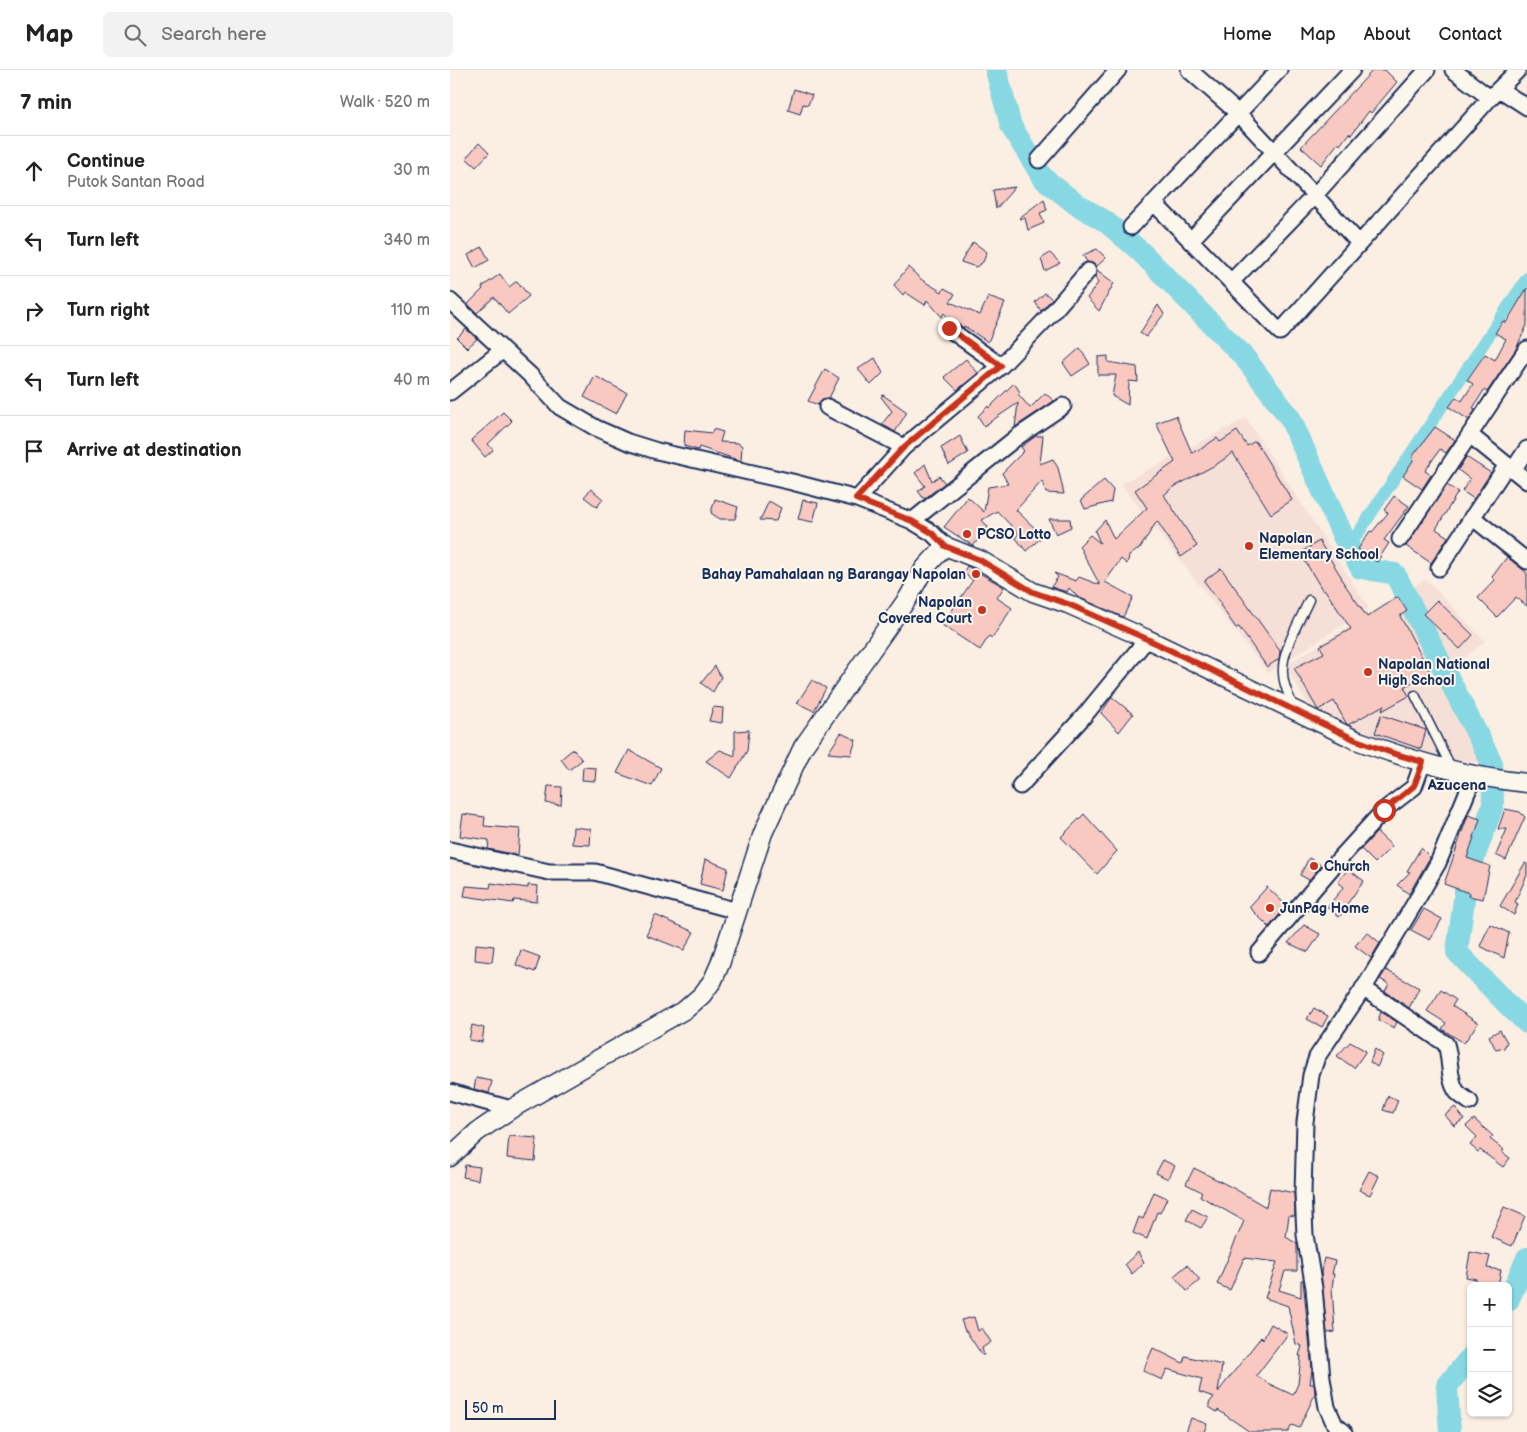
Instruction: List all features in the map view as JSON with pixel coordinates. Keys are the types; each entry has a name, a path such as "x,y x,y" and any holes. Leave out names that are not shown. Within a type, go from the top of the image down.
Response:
{"street":[{"path":"1039,160 1118,70"},
{"path":"1189,70 1238,114 1360,243"},
{"path":"1131,227 1279,70"},
{"path":"1190,241 1352,70"},
{"path":"1231,282 1315,195 1427,70"},
{"path":"1453,70 1495,94 1527,107"},
{"path":"1154,204 1280,332 1518,70"},
{"path":"856,499 904,447 1001,366 1051,314 1088,270"},
{"path":"450,302 503,350 560,407 596,428 628,442 657,451 792,482 856,499 912,521 932,533 945,546 980,560 1033,592 1068,604 1147,639 1356,740 1453,771 1527,783"},
{"path":"949,328 1001,366"},
{"path":"1400,539 1527,349"},
{"path":"450,392 503,350"},
{"path":"912,521 1017,438 1063,406"},
{"path":"827,408 904,447"},
{"path":"1470,435 1527,481"},
{"path":"1439,568 1472,517 1510,467 1527,449"},
{"path":"1472,517 1527,561"},
{"path":"450,1157 477,1132 511,1109 686,1009 702,994 713,980 763,833 803,747 908,598 924,569 945,546"},
{"path":"1020,786 1084,716 1147,639"},
{"path":"1259,953 1384,810 1414,786 1423,762"},
{"path":"1344,1432 1335,1425 1327,1407 1322,1378 1317,1314 1305,1235 1303,1193 1305,1122 1311,1075 1317,1057 1392,942 1438,863 1482,777"},
{"path":"450,850 549,872 595,872 737,911"},
{"path":"1363,988 1446,1044 1450,1054 1453,1083 1458,1093 1470,1102"},
{"path":"450,1092 511,1109"}],"lane":[{"path":"1295,710 1285,686 1282,667 1289,644 1308,600"},
{"path":"1415,695 1453,771"}],"shaded area":[{"name":"Napolan Elementary School","path":"1246,418 1369,608 1268,673 1121,484"},
{"name":"Napolan National High School","path":"1426,579 1485,641 1441,678 1482,762 1430,758 1369,742 1315,716 1285,666"}],"building":[{"path":"1373,70 1385,70 1397,82 1371,113 1369,111 1351,135 1349,133 1340,145 1338,143 1321,165 1301,147"},
{"path":"794,89 812,95 808,105 803,104 800,114 788,110"},
{"path":"479,143 489,153 476,167 466,158"},
{"path":"1015,187 996,209 993,190"},
{"path":"1044,199 1047,210 1040,213 1044,223 1028,230 1025,218 1019,218"},
{"path":"973,242 987,252 983,262 976,267 961,262"},
{"path":"482,247 489,260 475,268 468,255"},
{"path":"1097,249 1106,258 1096,267 1094,264 1087,262 1083,255"},
{"path":"1050,253 1060,263 1045,271 1041,259"},
{"path":"908,267 922,280 942,292 944,288 955,294 950,302 980,315 988,297 1005,303 988,342 964,326 964,328 952,321 944,313 942,317 927,300 925,305 905,292 903,295 894,285"},
{"path":"1097,270 1114,283 1099,311 1087,298 1098,283 1095,277"},
{"path":"500,274 509,287 517,281 529,296 508,314 494,297 477,313 468,304 483,289 482,287"},
{"path":"1527,288 1527,325 1516,349 1487,392 1484,390 1473,408 1476,409 1469,420 1449,407 1456,397 1462,401 1473,384 1467,380 1485,354 1495,360 1506,339 1495,333 1503,321 1506,323"},
{"path":"1045,293 1052,299 1041,311 1035,302"},
{"path":"1158,305 1164,314 1146,337 1140,333"},
{"path":"466,329 477,339 467,348 457,338"},
{"path":"1080,348 1090,364 1072,376 1063,363"},
{"path":"1108,356 1108,362 1137,367 1138,382 1129,381 1128,405 1112,396 1116,375 1098,375 1098,357"},
{"path":"875,358 883,373 871,385 858,369"},
{"path":"966,359 978,373 957,390 944,377"},
{"path":"825,369 839,378 829,398 822,399 818,405 808,401"},
{"path":"595,376 627,393 616,414 584,397"},
{"path":"1014,383 1020,392 1018,394 1030,408 1045,393 1054,401 1015,427 1018,403 984,426 978,416 988,406 989,408"},
{"path":"883,395 907,412 895,432 882,424 892,411 881,397"},
{"path":"503,412 512,421 488,444 493,450 485,457 471,440"},
{"path":"1176,416 1192,453 1217,438 1220,442 1237,431 1247,446 1255,441 1292,500 1271,514 1233,453 1217,464 1172,488 1164,495 1197,546 1181,557 1157,521 1140,548 1129,556 1127,564 1121,559 1105,582 1133,597 1123,617 1078,597 1069,588 1067,592 1051,587 1058,577 1054,573 1076,581 1079,577 1100,585 1079,546 1090,535 1100,543 1095,531 1105,520 1114,539 1147,508 1135,490 1175,462 1156,423"},
{"path":"1435,427 1455,440 1446,453 1440,449 1425,471 1431,475 1422,489 1403,476 1414,459 1412,457"},
{"path":"713,429 723,432 720,442 738,443 742,446 741,461 699,447 698,450 684,446 685,430 712,433"},
{"path":"960,436 968,453 949,465 941,448"},
{"path":"1036,436 1043,436 1040,464 1053,459 1058,468 1064,494 1046,493 1042,481 1016,510 1043,536 1026,551 1015,537 1019,534 997,511 982,520 988,527 973,546 944,527 968,497 984,512 988,487 1008,484 1002,473 1024,451 1021,447"},
{"path":"1466,457 1491,473 1474,499 1462,491 1470,479 1458,470"},
{"path":"925,464 932,481 939,476 945,483 924,499 918,491 925,486 915,473"},
{"path":"1104,480 1113,490 1111,502 1085,509 1081,500"},
{"path":"1447,485 1458,492 1436,529 1448,537 1431,563 1406,546"},
{"path":"591,489 603,499 597,507 584,497"},
{"path":"1394,496 1409,506 1384,540 1389,543 1377,562 1358,549 1370,531 1372,532 1388,513 1384,510"},
{"path":"715,499 738,507 735,519 720,519 711,513"},
{"path":"803,500 818,503 813,522 798,519"},
{"path":"769,501 781,508 776,521 760,520"},
{"path":"1049,519 1070,519 1071,527 1056,534"},
{"path":"1319,541 1341,579 1367,617 1398,597 1407,611 1400,616 1430,672 1404,687 1409,696 1382,711 1384,705 1348,725 1334,701 1318,710 1294,668 1324,653 1320,646 1351,629 1325,590 1323,591 1300,553"},
{"path":"1507,557 1527,573 1527,606 1516,597 1497,617 1478,598 1495,580 1492,577"},
{"path":"967,566 1004,587 997,598 1012,608 992,638 989,636 980,650 942,625 973,580 963,573"},
{"path":"1221,568 1280,651 1279,659 1267,667 1239,627 1236,628 1204,581"},
{"path":"1437,600 1473,635 1460,649 1423,614"},
{"path":"715,666 721,677 713,692 701,683"},
{"path":"812,680 826,688 814,711 797,703"},
{"path":"1112,697 1133,714 1119,732 1101,713"},
{"path":"713,707 723,708 722,723 709,721"},
{"path":"1381,715 1426,730 1421,749 1375,733"},
{"path":"749,730 747,751 731,778 706,761 720,750 735,756 735,731"},
{"path":"841,733 856,740 851,755 828,753"},
{"path":"573,749 582,760 569,770 561,759"},
{"path":"629,750 661,768 652,786 617,773"},
{"path":"583,767 596,768 595,781 582,780"},
{"path":"548,786 562,787 561,805 546,803"},
{"path":"1505,809 1520,812 1525,817 1506,860 1496,855 1507,829 1498,829"},
{"path":"463,814 485,817 484,826 520,829 518,855 488,849 489,840 460,836"},
{"path":"1084,814 1117,851 1097,874 1061,837"},
{"path":"1468,815 1480,819 1467,858 1490,866 1483,899 1468,896 1469,893 1444,884"},
{"path":"573,827 591,829 590,845 572,844"},
{"path":"1377,832 1392,846 1375,863 1361,849"},
{"path":"1421,848 1430,857 1409,894 1397,885 1410,872 1407,871"},
{"path":"1309,858 1321,865 1309,880 1300,875"},
{"path":"705,859 728,868 723,890 700,884"},
{"path":"1525,863 1527,864 1527,875 1515,902 1518,904 1514,915 1500,906"},
{"path":"1348,869 1364,881 1339,917 1327,907 1344,887 1338,882"},
{"path":"491,883 528,888 528,885 538,886 537,902 514,900 513,903 464,896 466,886 490,888"},
{"name":"JunPag Home","path":"1267,887 1287,906 1269,927 1249,907"},
{"path":"1424,909 1442,919 1430,940 1411,930"},
{"path":"655,915 694,932 684,950 646,935"},
{"path":"1490,924 1509,933 1504,958 1480,946"},
{"path":"1304,925 1320,934 1308,952 1288,943"},
{"path":"1367,932 1380,943 1371,958 1355,946"},
{"path":"476,944 494,946 492,962 475,960"},
{"path":"521,950 540,957 535,972 516,965"},
{"path":"1386,970 1419,988 1409,1008 1385,991 1389,984 1380,979"},
{"path":"1441,990 1456,1000 1452,1006 1478,1023 1464,1043 1442,1029 1446,1023 1427,1011"},
{"path":"1314,1008 1328,1016 1322,1027 1307,1019"},
{"path":"1381,1012 1397,1022 1394,1028 1378,1020"},
{"path":"472,1025 484,1028 482,1042 469,1040"},
{"path":"1500,1030 1507,1042 1504,1048 1496,1050 1489,1036"},
{"path":"1350,1042 1366,1051 1354,1068 1337,1056"},
{"path":"1375,1049 1383,1055 1377,1067 1370,1062"},
{"path":"476,1078 492,1081 489,1093 474,1089"},
{"path":"1388,1096 1398,1100 1393,1113 1383,1110"},
{"path":"1455,1107 1464,1119 1454,1126 1445,1115"},
{"path":"1474,1119 1493,1136 1490,1139 1504,1150 1502,1152 1510,1158 1503,1167 1470,1145 1477,1137 1466,1126"},
{"path":"509,1136 537,1138 535,1161 507,1158"},
{"path":"1163,1160 1175,1166 1168,1179 1156,1173"},
{"path":"465,1165 480,1167 478,1180 463,1177"},
{"path":"1194,1168 1266,1207 1270,1188 1294,1193 1295,1216 1289,1215 1286,1237 1297,1244 1297,1271 1285,1271 1279,1290 1301,1297 1301,1280 1303,1280 1312,1369 1310,1384 1314,1384 1315,1394 1299,1428 1292,1425 1288,1432 1250,1432 1218,1410 1217,1412 1209,1407 1209,1403 1214,1397 1199,1392 1202,1379 1167,1369 1162,1380 1143,1371 1153,1348 1183,1363 1185,1356 1222,1365 1218,1392 1261,1337 1263,1339 1271,1324 1288,1334 1256,1376 1293,1395 1298,1384 1301,1356 1299,1356 1302,1346 1296,1344 1288,1306 1265,1298 1277,1262 1244,1258 1230,1290 1217,1284 1244,1221 1200,1196 1202,1192 1186,1184"},
{"path":"1369,1171 1379,1176 1370,1195 1359,1190"},
{"path":"1154,1192 1167,1198 1160,1213 1157,1212 1147,1239 1133,1233 1139,1217 1143,1219"},
{"path":"1504,1207 1525,1216 1512,1246 1491,1237"},
{"path":"1192,1209 1208,1217 1201,1228 1186,1220"},
{"path":"1138,1252 1144,1263 1132,1274 1125,1264"},
{"path":"1470,1252 1490,1256 1487,1268 1501,1270 1499,1282 1476,1282 1476,1279 1466,1277"},
{"path":"1324,1258 1335,1261 1332,1274 1334,1274 1332,1288 1335,1332 1327,1333 1321,1272"},
{"path":"1187,1265 1200,1280 1187,1291 1174,1276"},
{"path":"974,1317 978,1331 982,1328 991,1342 982,1348 984,1355 982,1355 965,1331 961,1320"},
{"path":"1191,1418 1207,1424 1204,1432 1186,1432"}],"waterway":[{"path":"996,70 1011,126 1043,178 1076,204 1105,221 1140,251 1245,358 1290,418 1343,536 1361,568 1395,574 1492,763 1493,805 1467,877 1457,952 1527,1023"},
{"path":"1349,547 1527,278"},
{"path":"1512,1292 1527,1258"},
{"path":"1450,1432 1447,1386 1467,1361"}],"place":[{"name":"PCSO Lotto","path":"967,534"},
{"name":"Napolan Elementary School","path":"1249,546"},
{"name":"Bahay Pamahalaan ng Barangay Napolan","path":"976,574"},
{"name":"Napolan Covered Court","path":"982,610"},
{"name":"Napolan National High School","path":"1368,672"},
{"name":"Church","path":"1314,866"},
{"name":"JunPag Home","path":"1270,908"}],"district":[{"name":"Azucena","path":"1457,785"}],"route":[{"path":"949,328 1001,366 904,447 856,499 912,521 932,533 945,546 980,560 1033,592 1068,604 1147,639 1356,740 1423,762 1414,786 1384,810"}]}
